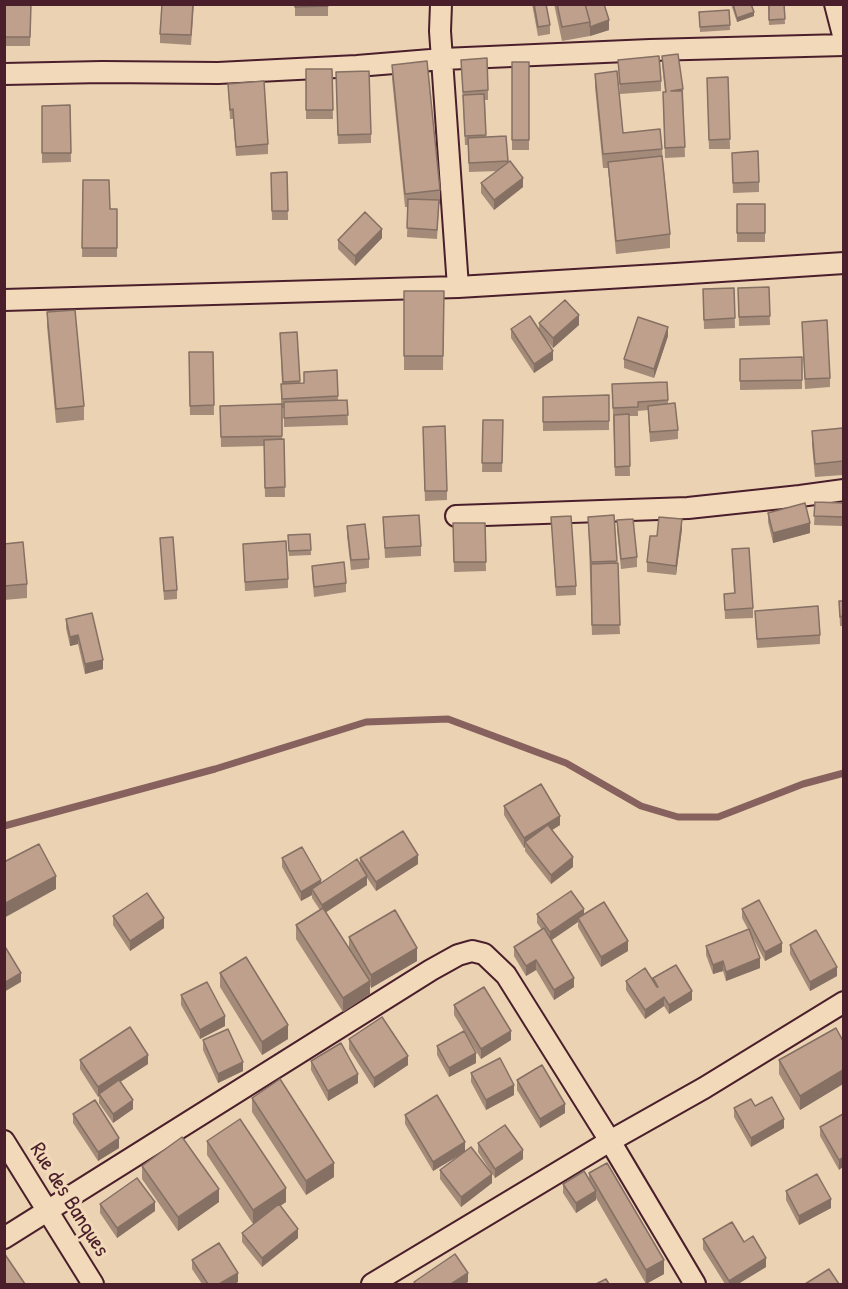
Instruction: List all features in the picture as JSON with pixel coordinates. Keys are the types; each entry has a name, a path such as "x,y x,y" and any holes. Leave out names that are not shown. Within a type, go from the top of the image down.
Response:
{"street":[{"path":"441,4 440,31 458,287"},
{"path":"835,4 843,39"},
{"path":"4,74 102,72 218,74 443,59 843,45"},
{"path":"4,300 458,287 843,263"},
{"path":"456,516 688,508 843,490"},
{"path":"4,1238 430,970 458,955 472,951 484,954 506,975 610,1141 695,1284"},
{"path":"372,1284 610,1141 704,1088 843,1002"},
{"name":"Rue des Banques","path":"4,1141 93,1284"}],"building":[{"path":"4,4 31,4 30,37 4,37"},
{"path":"162,4 193,4 191,35 160,34"},
{"path":"295,4 328,4 328,6 295,7"},
{"path":"534,4 546,4 550,25 538,27"},
{"path":"557,4 585,4 590,22 562,27"},
{"path":"585,4 604,4 609,20 590,27"},
{"path":"733,4 751,4 754,12 737,18"},
{"path":"769,4 784,4 785,19 769,20"},
{"path":"729,10 730,25 700,27 699,12"},
{"path":"678,54 683,89 671,91 682,91 685,147 665,148 663,92 666,92 662,56"},
{"path":"659,56 661,81 620,84 618,60"},
{"path":"487,58 488,90 463,92 461,60"},
{"path":"427,61 440,190 405,194 392,65"},
{"path":"512,62 529,62 529,140 512,140"},
{"path":"306,69 332,69 333,110 306,110"},
{"path":"369,71 371,134 338,135 336,72"},
{"path":"617,71 623,133 660,129 662,149 603,154 595,74"},
{"path":"728,77 730,139 709,140 707,78"},
{"path":"264,81 268,144 236,147 233,109 230,110 228,84"},
{"path":"484,94 486,135 465,136 463,95"},
{"path":"70,105 71,153 42,153 42,106"},
{"path":"506,136 508,161 469,163 468,138"},
{"path":"758,151 759,182 733,183 732,153"},
{"path":"662,156 670,234 616,241 608,162"},
{"path":"510,161 523,178 494,200 481,183"},
{"path":"287,172 288,211 272,211 271,173"},
{"path":"83,180 109,180 110,209 117,209 117,248 82,248"},
{"path":"408,199 439,200 437,230 407,228"},
{"path":"737,204 765,204 765,233 737,233"},
{"path":"365,212 382,229 355,256 338,240"},
{"path":"769,287 770,316 739,317 738,288"},
{"path":"734,288 735,318 704,320 703,289"},
{"path":"404,291 444,291 443,356 404,356"},
{"path":"565,300 579,315 553,338 539,323"},
{"path":"75,310 84,406 56,409 47,312"},
{"path":"530,316 553,351 534,364 511,329"},
{"path":"638,317 668,327 654,369 624,359"},
{"path":"827,320 830,378 805,379 802,322"},
{"path":"297,332 300,381 283,382 280,333"},
{"path":"189,352 213,352 214,405 190,406"},
{"path":"802,357 802,380 740,381 740,359"},
{"path":"337,370 338,396 282,399 281,384 304,383 304,372"},
{"path":"667,382 668,400 638,402 638,407 613,408 612,384"},
{"path":"609,395 609,421 543,422 543,397"},
{"path":"347,400 348,415 284,418 284,402"},
{"path":"675,403 678,430 650,432 648,406"},
{"path":"282,404 282,436 221,437 220,406"},
{"path":"629,414 630,466 615,467 614,415"},
{"path":"483,420 503,420 502,463 482,463"},
{"path":"445,426 447,491 425,491 423,427"},
{"path":"843,428 843,461 815,464 812,431"},
{"path":"284,439 285,487 265,488 264,440"},
{"path":"815,502 843,503 843,517 814,516"},
{"path":"805,503 810,523 773,533 768,513"},
{"path":"419,515 421,546 385,548 383,517"},
{"path":"614,515 617,561 591,562 588,517"},
{"path":"571,516 576,586 556,587 551,517"},
{"path":"659,517 682,519 676,566 647,562 650,536 657,536"},
{"path":"633,519 637,557 621,559 617,520"},
{"path":"453,523 485,523 486,562 454,562"},
{"path":"365,524 369,559 351,560 347,526"},
{"path":"310,534 311,550 289,551 288,535"},
{"path":"173,537 177,590 164,591 160,538"},
{"path":"286,541 288,579 245,582 243,544"},
{"path":"23,542 27,584 4,586 4,544"},
{"path":"749,548 753,608 725,610 724,594 735,593 732,549"},
{"path":"344,562 346,583 314,587 312,566"},
{"path":"618,563 620,625 592,625 591,564"},
{"path":"839,601 843,601 843,616 840,617"},
{"path":"818,606 820,635 757,639 755,611"},
{"path":"92,613 103,660 85,664 78,635 70,637 66,619"},
{"path":"541,784 560,816 524,838 504,806"},
{"path":"548,825 573,857 551,875 525,842"},
{"path":"403,831 418,855 376,882 360,858"},
{"path":"39,844 56,876 4,904 4,862"},
{"path":"302,847 321,880 301,892 282,858"},
{"path":"357,859 367,876 322,905 312,889"},
{"path":"571,891 584,909 550,932 537,914"},
{"path":"147,893 164,918 130,941 113,916"},
{"path":"759,900 782,943 765,952 742,909"},
{"path":"604,902 628,941 601,957 578,918"},
{"path":"323,908 370,981 343,998 296,925"},
{"path":"395,910 417,948 371,975 349,937"},
{"path":"544,928 574,978 554,990 536,960 526,966 514,947"},
{"path":"749,929 760,958 726,972 723,961 713,965 706,946"},
{"path":"816,930 837,967 810,982 790,945"},
{"path":"4,945 21,973 4,983"},
{"path":"246,957 288,1025 262,1042 220,973"},
{"path":"676,965 692,991 669,1005 664,997 645,1010 626,981 645,968 658,987 653,978"},
{"path":"207,982 225,1016 200,1030 181,995"},
{"path":"484,987 511,1031 481,1049 454,1005"},
{"path":"382,1017 408,1056 374,1078 349,1039"},
{"path":"130,1027 148,1055 98,1087 80,1060"},
{"path":"836,1028 843,1041 843,1070 800,1096 779,1060"},
{"path":"228,1029 243,1062 218,1074 203,1040"},
{"path":"464,1031 476,1053 449,1068 437,1046"},
{"path":"341,1043 358,1074 328,1091 311,1061"},
{"path":"500,1058 514,1085 486,1100 471,1073"},
{"path":"542,1065 565,1104 540,1119 517,1080"},
{"path":"280,1079 334,1163 306,1181 252,1098"},
{"path":"119,1080 133,1100 113,1114 99,1094"},
{"path":"437,1095 465,1142 433,1162 405,1115"},
{"path":"772,1097 784,1119 751,1138 734,1108 751,1099 755,1106"},
{"path":"95,1100 119,1138 98,1152 73,1114"},
{"path":"843,1114 843,1158 839,1160 820,1127"},
{"path":"240,1119 286,1188 253,1210 207,1141"},
{"path":"505,1125 523,1150 495,1169 478,1143"},
{"path":"182,1137 219,1189 178,1217 142,1166"},
{"path":"471,1147 492,1174 461,1197 440,1170"},
{"path":"607,1163 664,1260 646,1270 589,1173"},
{"path":"584,1171 596,1191 576,1203 563,1184"},
{"path":"817,1174 831,1199 799,1216 786,1191"},
{"path":"137,1178 155,1202 117,1228 100,1204"},
{"path":"279,1204 298,1229 262,1258 242,1233"},
{"path":"732,1222 744,1242 753,1236 766,1258 729,1281 703,1239"},
{"path":"219,1243 238,1273 219,1284 208,1284 192,1260"},
{"path":"4,1253 25,1284 4,1284"},
{"path":"455,1254 468,1273 451,1284 416,1284 414,1282"},
{"path":"829,1269 839,1284 805,1284"},
{"path":"606,1279 609,1284 596,1284"}],"waterway":[{"path":"4,826 215,769 366,722 448,719 566,763 641,806 678,817 718,817 803,784 844,773"}]}
